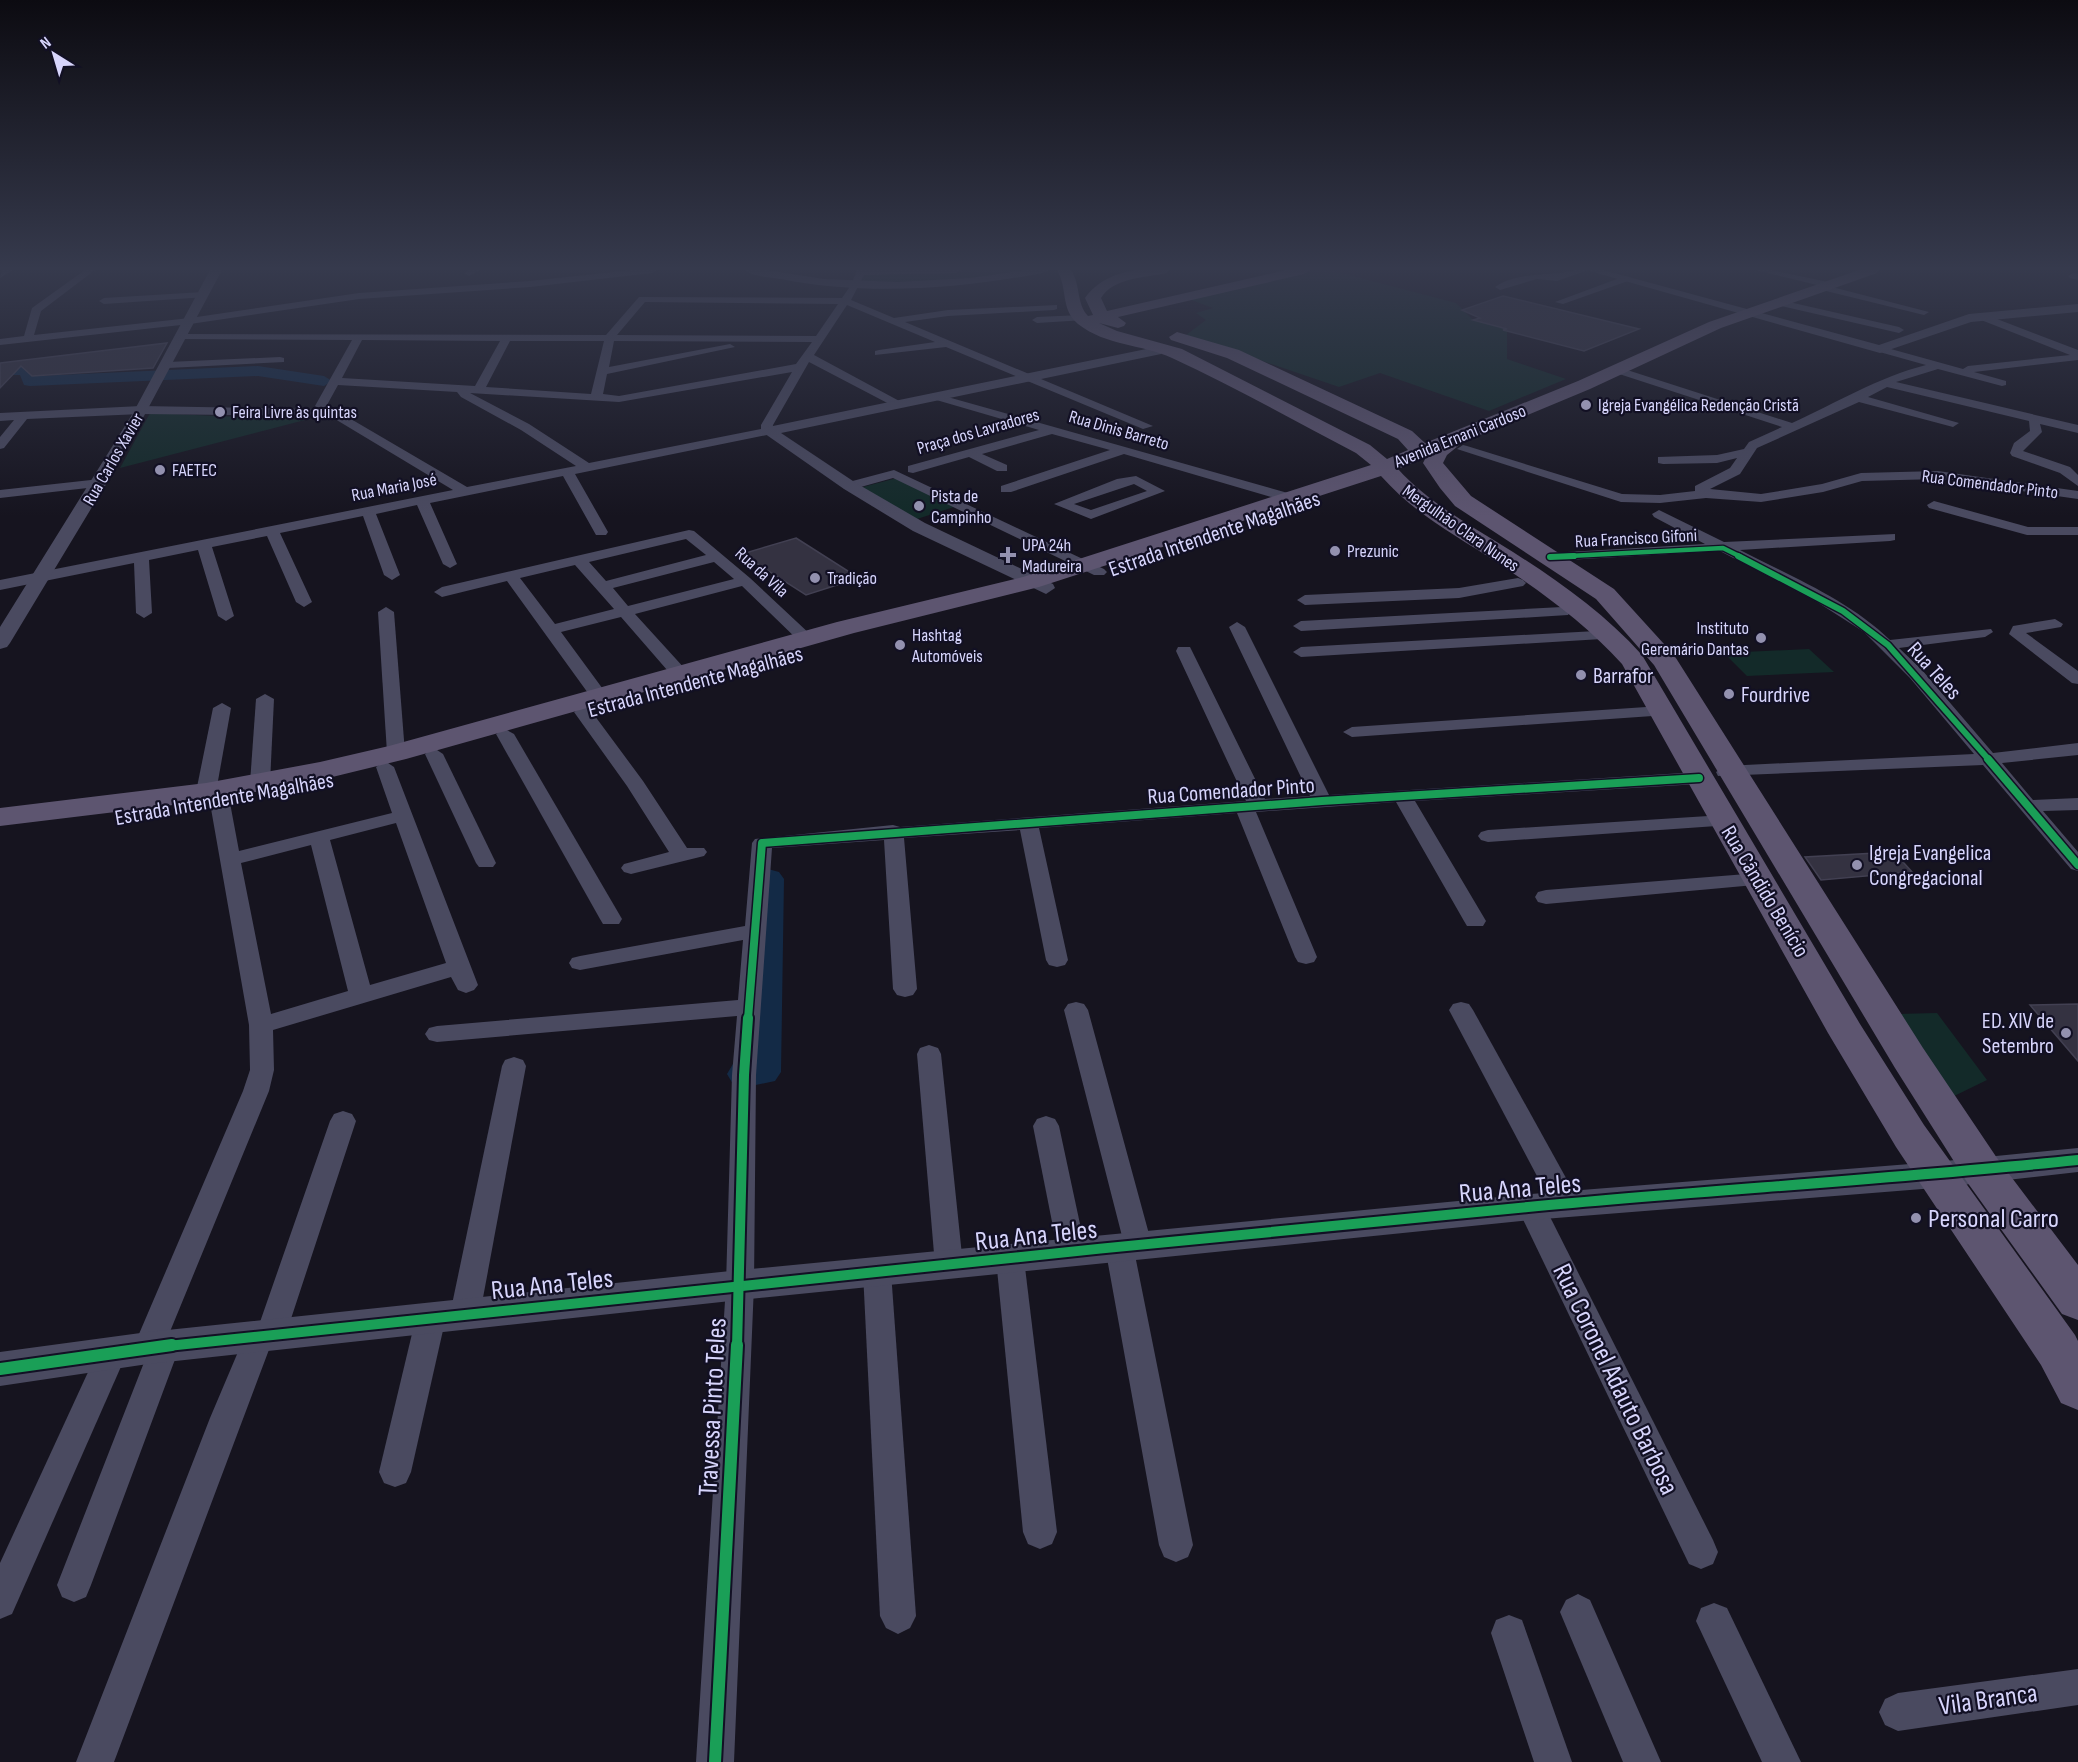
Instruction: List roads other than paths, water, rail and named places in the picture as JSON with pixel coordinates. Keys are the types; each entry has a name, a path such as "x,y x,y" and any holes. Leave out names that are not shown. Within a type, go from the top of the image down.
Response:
{"main road":[{"name":"Rua Cândido Benício","path":"1158,352 1180,361 1345,447 1377,470 1391,493 1428,523 1633,662 1661,711 1719,774 1724,821 1847,1033 1935,1175 2058,1350 2078,1388"},
{"name":"Mergulhão Clara Nunes","path":"1174,352 1363,449 1381,463 1406,493 1586,615 1610,635 1633,662"},
{"name":"Mergulhão Clara Nunes","path":"1206,352 1226,358 1386,438 1400,448 1450,505 1584,592 1632,627"},
{"path":"1228,352 1409,437 1417,452"},
{"name":"Avenida Ernani Cardoso","path":"1377,470 1417,452 1460,443 1652,352"},
{"name":"Rua Cândido Benício","path":"1460,443 1438,452 1433,463 1447,484 1463,501 1605,594 1632,627 1665,661 1719,774 1982,1170 2078,1300"},
{"name":"Estrada Intendente Magalhães","path":"0,817 311,786 390,760 591,704 899,625 1039,585 1331,493 1369,478 1377,470"},
{"name":"Estrada Intendente Magalhães","path":"1092,569 1290,498 1377,470"},
{"path":"1331,493 1377,497 1428,523"},
{"name":"Estrada Intendente Magalhães","path":"0,830 213,797 260,783 434,754 505,734 680,674 806,639 1039,585"}],"street":[{"name":"Rua Carlos Xavier","path":"0,643 100,483 174,352"},
{"path":"350,352 321,402 321,406 328,413 466,492"},
{"path":"480,390 499,352"},
{"path":"596,398 606,352"},
{"path":"601,372 702,352"},
{"path":"810,352 807,356 804,375 769,427 850,486 919,527 1039,585"},
{"path":"879,353 885,352"},
{"path":"974,352 1147,426"},
{"name":"Rua Maria José","path":"0,585 466,492 769,427 795,426 1149,352"},
{"path":"1893,352 2002,382"},
{"path":"807,356 899,405"},
{"path":"1958,370 2078,356"},
{"path":"164,372 280,360"},
{"path":"1707,494 1700,487 1735,471 1748,452 1763,440 1857,398 1907,372 1939,364"},
{"path":"1617,370 1793,426"},
{"path":"335,381 596,398 628,398 804,375 839,373"},
{"path":"1884,383 2078,429"},
{"path":"460,389 465,395 525,428 587,467"},
{"name":"Rua Dinis Barreto","path":"937,397 1290,498"},
{"path":"1857,398 1953,423"},
{"path":"0,417 141,410 328,413"},
{"path":"1,443 24,415"},
{"path":"2037,420 2034,423 2036,432 2018,446 2016,453 2065,470 2078,482"},
{"name":"Praça dos Lavradores","path":"914,469 1053,430"},
{"name":"Rua Comendador Pinto","path":"1460,443 1621,498 1660,499 1707,494 1761,498 1823,488 1861,477 1938,475 2078,495"},
{"path":"1006,489 1124,450"},
{"path":"1663,460 1710,460 1748,452"},
{"path":"970,453 1002,468"},
{"path":"1160,481 1158,492 1091,515 1061,504 1126,480 1160,481 1194,469"},
{"path":"567,471 601,532"},
{"name":"Praça dos Lavradores","path":"850,486 894,474 1092,569"},
{"path":"0,494 100,483"},
{"path":"422,501 450,564"},
{"path":"1934,506 2027,531 2051,533 2078,531"},
{"path":"368,512 392,575"},
{"name":"Rua Teles","path":"1659,514 1836,607 1888,645 1989,759 2078,865"},
{"path":"272,531 304,602"},
{"name":"Rua da Vila","path":"579,560 691,535 745,581 806,639"},
{"name":"Rua Francisco Gifoni","path":"1550,556 1890,537"},
{"path":"204,545 226,616"},
{"path":"141,557 144,613"},
{"path":"604,586 717,557"},
{"path":"442,592 579,560 680,674"},
{"path":"512,576 551,630 636,785 690,854 631,868"},
{"path":"551,630 745,581"},
{"path":"1305,600 1459,593 1518,583"},
{"path":"261,1025 361,996 462,976 402,816 390,760 386,612"},
{"path":"1302,626 1562,612"},
{"path":"2055,624 2019,629 2017,634 2078,679"},
{"path":"1237,627 1322,801"},
{"path":"1888,645 1985,632"},
{"path":"1302,652 1596,636"},
{"path":"1184,651 1251,806 1306,957"},
{"path":"260,783 265,699"},
{"path":"74,1585 156,1347 256,1091 262,1070 261,1025 229,860 213,797 222,708"},
{"path":"1352,732 1661,711"},
{"path":"505,734 611,919"},
{"name":"Rua Comendador Pinto","path":"765,841 1719,774 1989,759 2078,750"},
{"path":"434,754 486,863"},
{"path":"1402,796 1475,921"},
{"path":"2029,806 2078,804"},
{"path":"229,860 402,816"},
{"path":"1488,836 1724,821"},
{"path":"1028,822 1057,960"},
{"path":"893,831 904,988"},
{"path":"319,837 361,996"},
{"name":"Travessa Pinto Teles","path":"715,1762 740,1285 744,1075 761,844 765,841"},
{"path":"1546,897 1759,879"},
{"path":"580,963 755,931"},
{"path":"438,1034 749,1007"},
{"path":"1076,1010 1128,1246 1176,1545"},
{"path":"1461,1010 1566,1204"},
{"path":"929,1054 949,1266"},
{"path":"395,1472 448,1316 514,1066"},
{"path":"95,1762 226,1418 266,1335 343,1121"},
{"path":"1046,1126 1072,1252"},
{"name":"Rua Ana Teles","path":"0,1369 156,1347 740,1285 1531,1207 1935,1175 2078,1160"},
{"name":"Rua Coronel Adauto Barbosa","path":"1531,1207 1701,1552"},
{"path":"1010,1259 1040,1532"},
{"path":"877,1272 898,1617"},
{"path":"0,1602 112,1353"},
{"path":"1578,1612 1642,1762"},
{"path":"1714,1621 1782,1762"},
{"path":"1509,1633 1553,1762"},
{"name":"Vila Branca","path":"1898,1712 2078,1687"}],"waterway":[{"path":"0,370 27,370 30,381 258,371 324,381"},
{"path":"746,1074 762,1072 768,879"}],"place":[{"name":"Igreja Evangélica Redenção Cristã","path":"1586,405"},
{"name":"Feira Livre às quintas","path":"220,412"},
{"name":"FAETEC","path":"160,470"},
{"name":"Pista de Campinho","path":"919,506"},
{"name":"Prezunic","path":"1335,551"},
{"name":"UPA 24h Madureira","path":"1008,555"},
{"name":"Tradição","path":"815,578"},
{"name":"Instituto Geremário Dantas","path":"1761,638"},
{"name":"Hashtag Automóveis","path":"900,645"},
{"name":"Barrafor","path":"1581,675"},
{"name":"Fourdrive","path":"1729,694"},
{"name":"Igreja Evangelica Congregacional","path":"1857,865"},
{"name":"ED. XIV de Setembro","path":"2066,1033"},
{"name":"Personal Carro","path":"1916,1218"}]}
